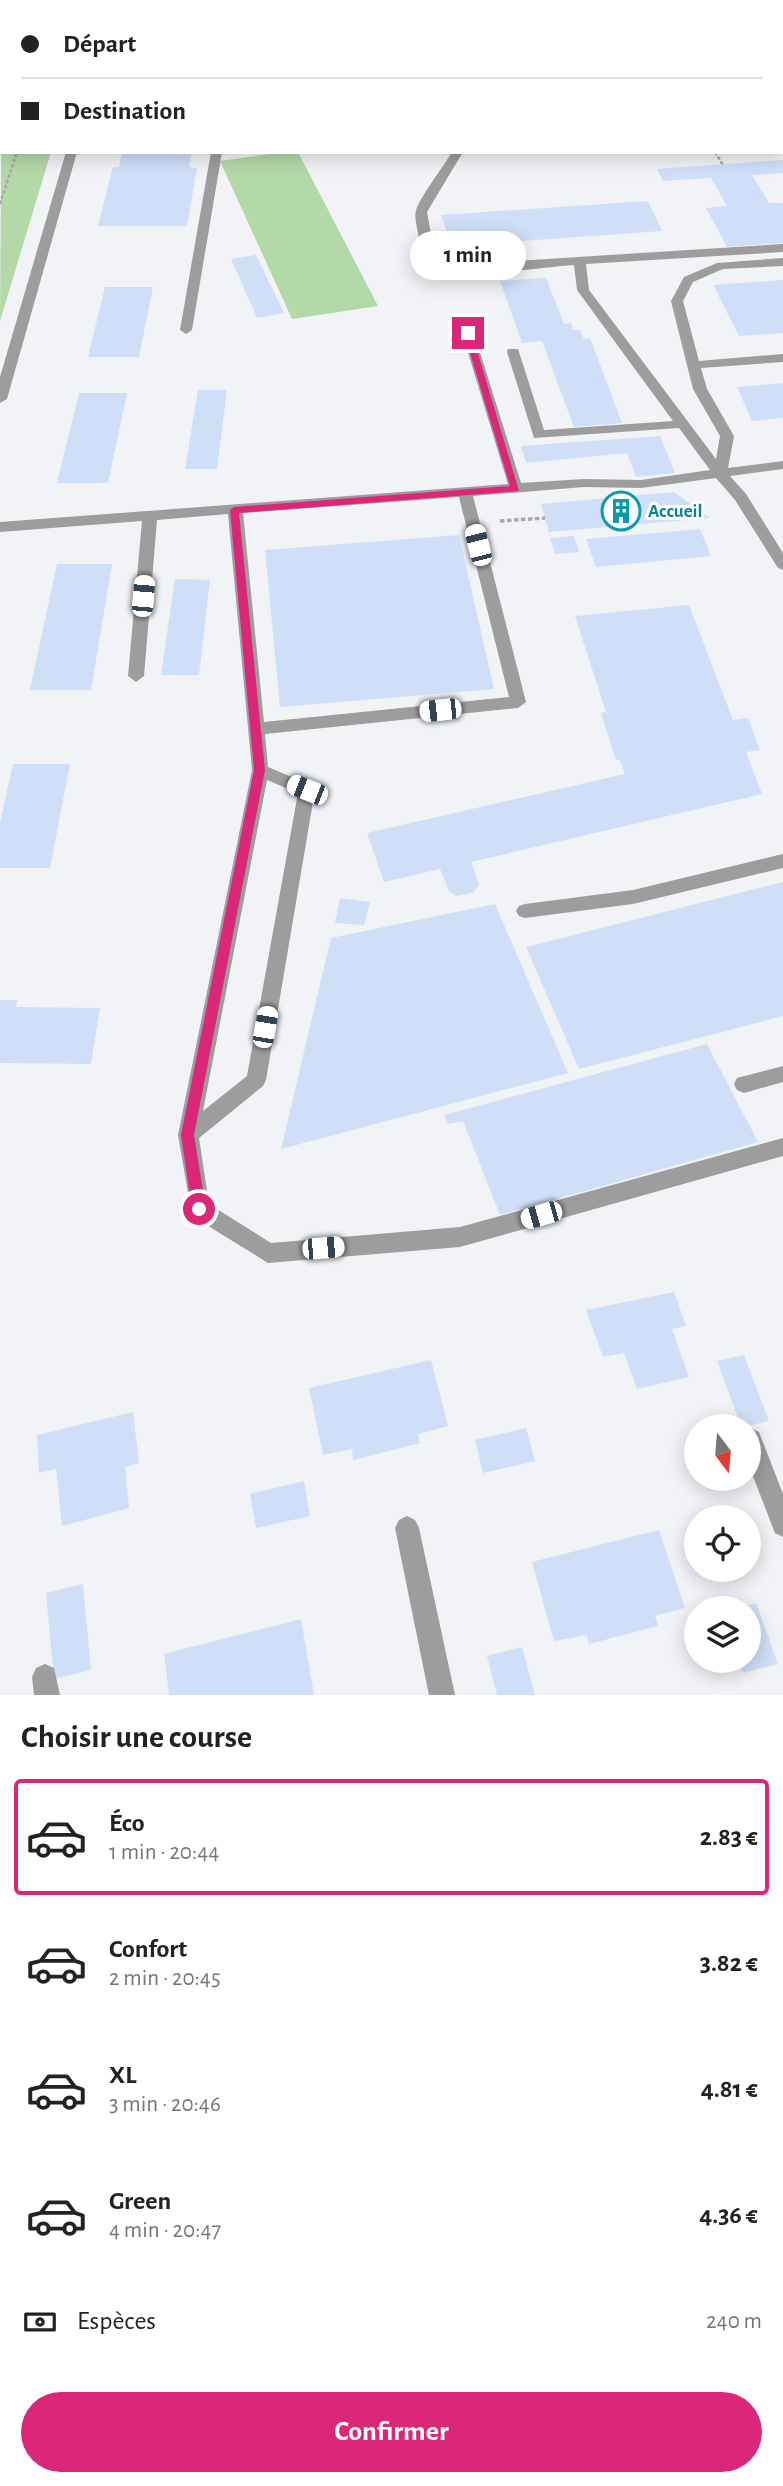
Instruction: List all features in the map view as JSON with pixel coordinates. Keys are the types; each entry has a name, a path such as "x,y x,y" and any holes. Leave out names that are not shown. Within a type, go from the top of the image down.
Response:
{"street":[{"path":"0,399 71,154"},
{"path":"186,330 217,154"},
{"path":"457,154 421,212 424,238 429,252 444,262 467,268 783,248"},
{"path":"580,261 583,290 720,474 741,497 783,565"},
{"path":"720,474 727,436 700,389 677,301 688,280 721,266 783,262"},
{"path":"468,333 516,489"},
{"path":"513,352 539,435 682,424"},
{"path":"694,365 783,358"},
{"path":"0,527 584,483 640,484 783,466"},
{"path":"256,729 519,702 465,493"},
{"path":"234,510 260,770 188,1135 199,1209 268,1253 460,1237 783,1147"},
{"path":"136,676 150,516"},
{"path":"188,1135 256,1080 307,790 260,770"},
{"path":"525,911 633,897 783,861"},
{"path":"744,1084 783,1074"},
{"path":"761,1467 783,1525"},
{"path":"407,1528 442,1695"}],"path":[{"path":"0,204 16,154"},
{"path":"716,154 723,164"}],"green space":[{"path":"1,154 50,154 0,321"},
{"path":"270,154 299,154 378,306 292,319 220,161"}],"building":[{"path":"122,154 192,154 189,167 197,168 187,226 98,226 113,167 119,167"},
{"path":"783,160 783,173 752,175 769,203 783,203 783,243 727,247 706,208 727,206 711,178 663,181 657,169"},
{"path":"648,201 662,231 451,246 441,215"},
{"path":"256,255 284,313 257,318 231,259"},
{"path":"546,278 564,324 571,323 573,330 580,330 584,339 590,338 622,423 574,427 542,341 522,343 500,281"},
{"path":"783,280 783,333 739,336 713,285"},
{"path":"105,287 153,287 139,357 88,357"},
{"path":"783,383 783,418 752,421 737,387"},
{"path":"198,390 227,390 217,469 185,469"},
{"path":"79,393 127,393 108,483 57,483"},
{"path":"660,436 675,473 636,477 627,453 526,463 521,446"},
{"name":"Accueil","path":"674,492 710,518 549,532 541,504"},
{"path":"700,529 711,556 596,567 586,539"},
{"path":"459,535 494,689 280,707 265,550"},
{"path":"574,536 579,552 555,554 550,538"},
{"path":"57,564 112,564 91,690 30,690"},
{"path":"175,579 210,580 199,675 161,675"},
{"path":"689,605 733,720 748,718 760,750 746,752 762,794 471,862 479,884 474,892 456,896 449,891 440,869 384,882 367,833 625,774 620,760 616,760 601,713 606,712 575,616"},
{"path":"13,764 70,764 50,868 0,868 0,823"},
{"path":"783,882 783,1016 579,1069 526,947"},
{"path":"340,898 370,902 364,925 335,923"},
{"path":"495,904 568,1073 281,1149 331,938"},
{"path":"0,1000 17,1000 16,1007 100,1008 91,1064 0,1063"},
{"path":"707,1044 758,1142 500,1215 463,1121 448,1124 444,1115"},
{"path":"674,1292 686,1326 672,1329 689,1377 637,1389 624,1353 603,1357 586,1310"},
{"path":"744,1355 769,1421 761,1423 761,1414 737,1414 717,1361"},
{"path":"431,1360 448,1426 418,1434 420,1443 353,1460 352,1449 323,1455 309,1388"},
{"path":"133,1412 139,1463 125,1467 129,1508 62,1526 56,1469 39,1473 37,1435"},
{"path":"526,1428 535,1461 483,1473 475,1440"},
{"path":"304,1481 310,1516 256,1528 250,1494"},
{"path":"659,1530 684,1608 655,1616 658,1626 589,1644 587,1635 554,1641 532,1562"},
{"path":"83,1584 91,1670 54,1679 46,1593"},
{"path":"761,1617 778,1664 761,1668"},
{"path":"301,1619 314,1695 169,1695 164,1654"},
{"path":"522,1647 535,1695 497,1695 487,1656"}],"place":[{"name":"Accueil","path":"621,511"}],"route":[{"path":"199,1209 188,1135 260,770 234,510 516,489 468,333"}]}
